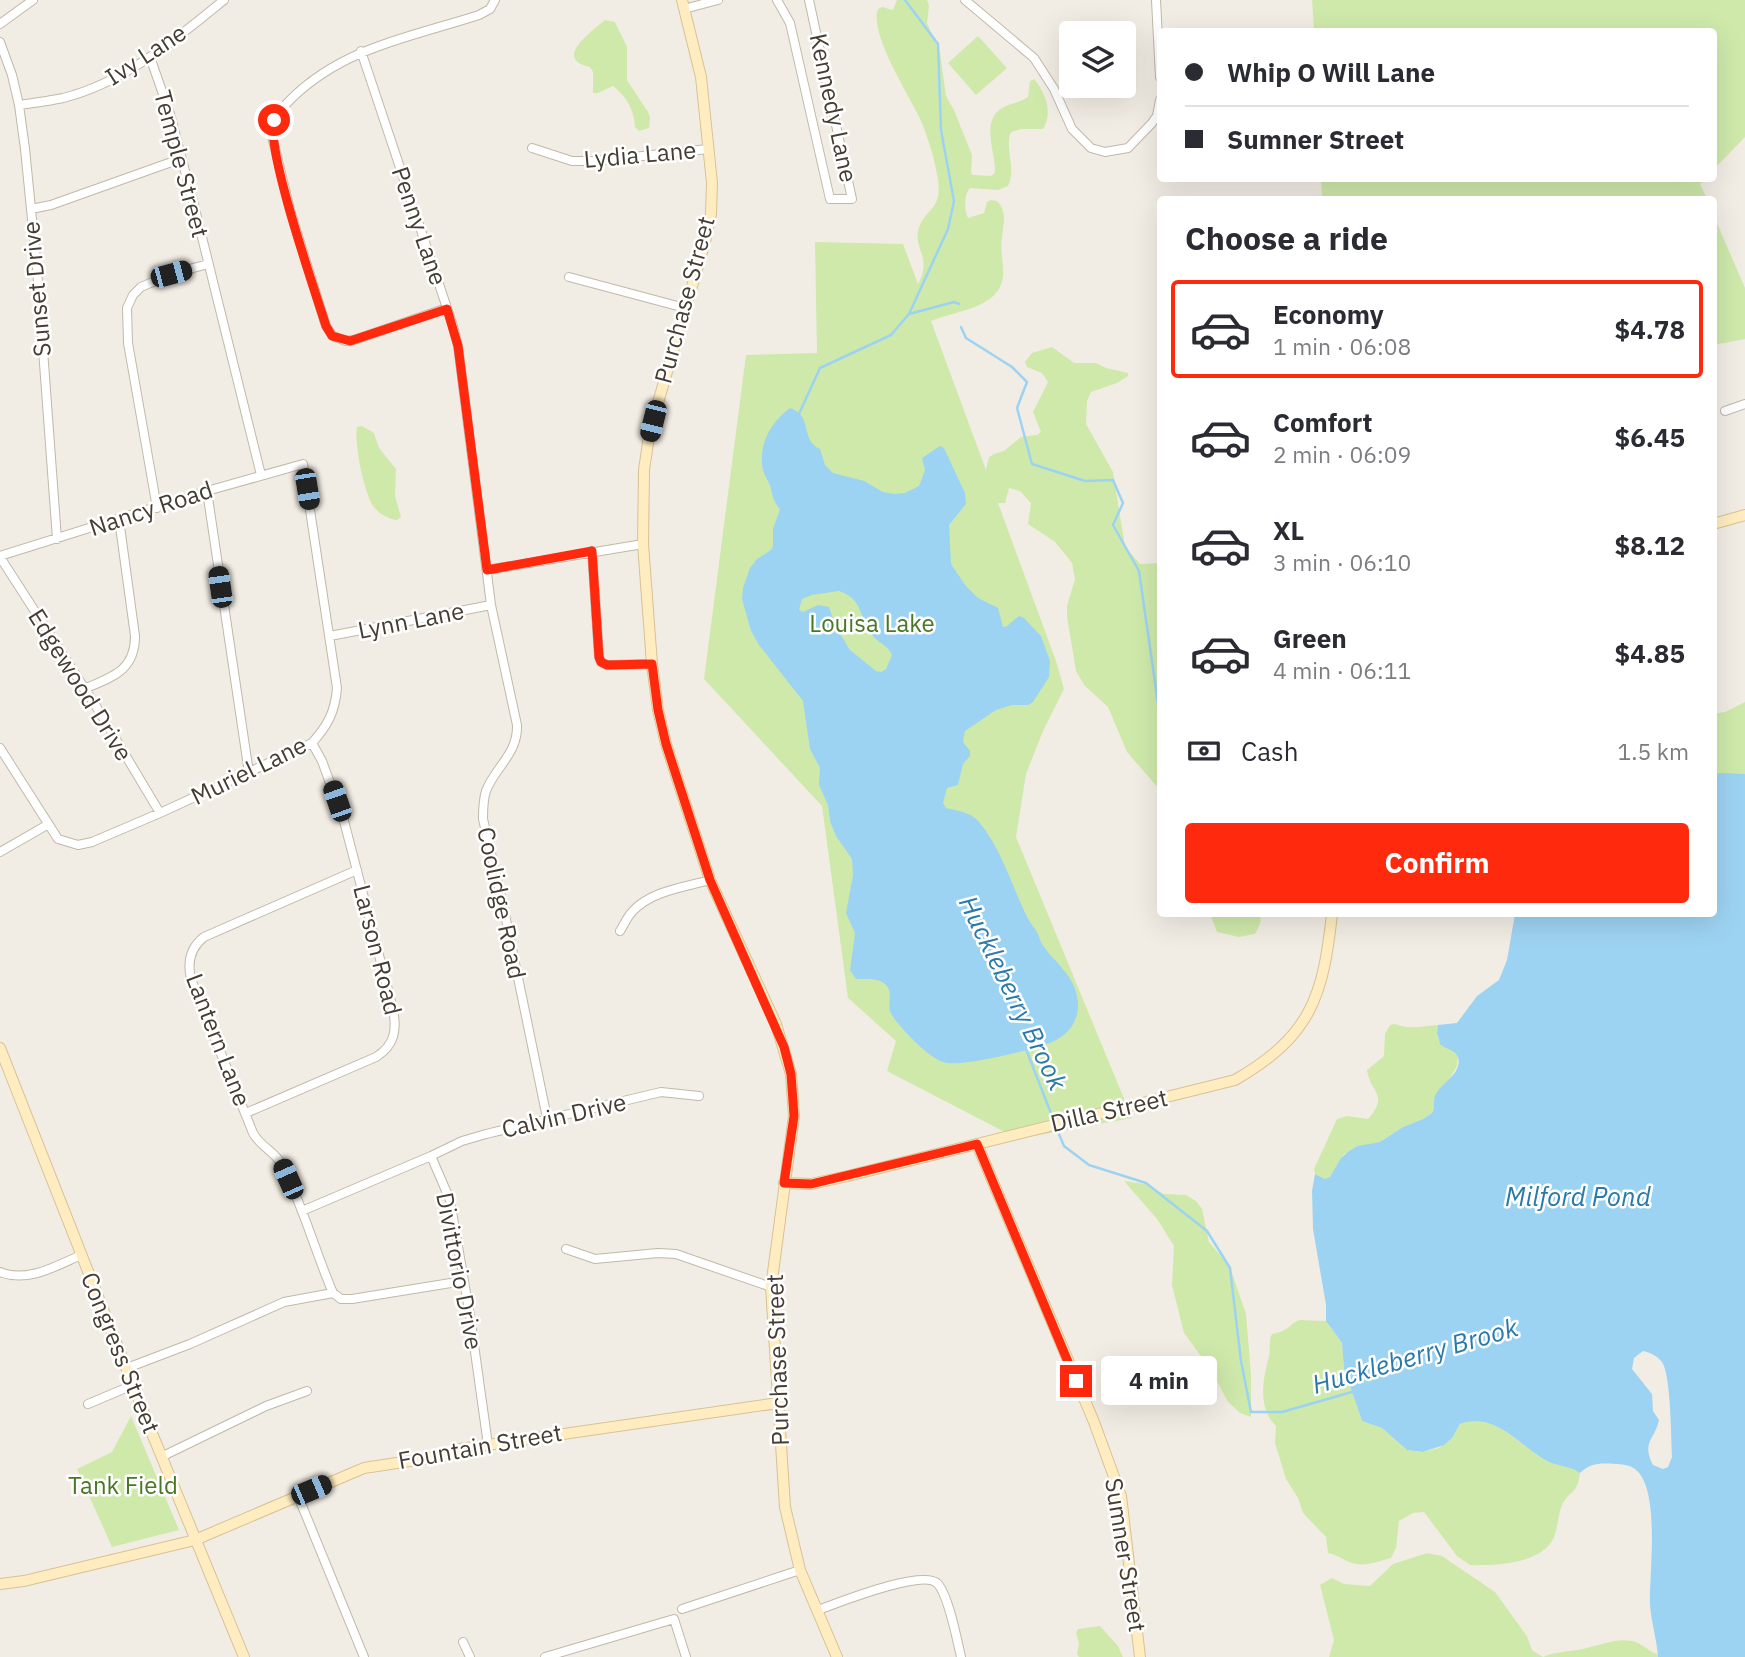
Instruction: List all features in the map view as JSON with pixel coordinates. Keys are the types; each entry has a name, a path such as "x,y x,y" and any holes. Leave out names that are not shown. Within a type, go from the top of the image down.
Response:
{"main road":[{"name":"Purchase Street","path":"683,5 701,77 712,183 711,214 649,436 644,470 643,544 652,664 666,744 710,880 776,1024 791,1074 794,1116 771,1287 785,1507 800,1570 837,1657"},
{"path":"1717,523 1745,514"},
{"name":"Dilla Street","path":"784,1183 811,1184 1235,1080 1274,1056 1300,1028 1317,995 1325,968 1332,917"},
{"name":"Congress Street","path":"0,1048 5,1073 244,1657"},
{"name":"Sumner Street","path":"977,1144 1094,1422 1121,1496 1140,1657"},
{"name":"Fountain Street","path":"0,1584 24,1581 195,1540 364,1468 449,1455 460,1449 778,1403"}],"street":[{"path":"0,24 33,0"},
{"name":"Ivy Lane","path":"19,105 63,98 91,89 150,57 224,0"},
{"path":"447,309 350,341 332,336 326,326 290,210 272,136 272,125 284,106 304,86 336,64 361,51 479,15 490,9 495,0"},
{"path":"683,5 718,0"},
{"name":"Kennedy Lane","path":"777,0 790,23 830,199 852,199 809,0"},
{"path":"965,0 1034,58 1054,89 1072,129 1091,148 1105,152 1128,148 1148,130 1157,116"},
{"path":"1156,0 1157,28"},
{"name":"Sunset Drive","path":"0,42 19,105 31,209 57,539"},
{"name":"Penny Lane","path":"361,51 458,346 487,570"},
{"name":"Temple Street","path":"150,57 170,114 261,475"},
{"name":"Lydia Lane","path":"532,148 572,161 596,161 708,149"},
{"path":"31,209 51,205 180,159"},
{"path":"157,508 128,343 127,308 133,295 141,288 171,274 208,264"},
{"path":"569,277 685,308"},
{"path":"1725,411 1745,404"},
{"name":"Nancy Road","path":"0,557 207,491 303,464"},
{"name":"Muriel Lane","path":"0,748 58,839 78,845 92,842 160,813 312,743 327,726 335,708 337,688 303,464"},
{"path":"207,491 249,773"},
{"path":"84,689 124,669 134,652 135,636 118,519"},
{"path":"487,570 643,544"},
{"path":"592,551 601,662 607,665 652,664"},
{"name":"Edgewood Drive","path":"0,557 160,813"},
{"name":"Coolidge Road","path":"487,570 491,605 517,731 510,755 487,789 483,819 547,1118"},
{"name":"Lynn Lane","path":"330,636 491,605"},
{"name":"Larson Road","path":"246,1113 376,1057 387,1048 396,1029 357,870 329,780 312,743"},
{"path":"0,852 47,825"},
{"name":"Lantern Lane","path":"333,1293 281,1162 260,1145 246,1113 191,979 189,963 192,950 208,934 357,870"},
{"path":"620,931 632,911 643,902 660,894 710,880"},
{"name":"Calvin Drive","path":"432,1156 474,1138 661,1092 699,1096"},
{"name":"Divittorio Drive","path":"302,1211 432,1156 450,1200 488,1445"},
{"path":"566,1248 595,1259 676,1254 771,1287"},
{"path":"0,1272 14,1276 35,1274 81,1255"},
{"path":"127,1368 190,1344 284,1302 333,1293 341,1299 352,1299 463,1281"},
{"path":"88,1404 134,1385"},
{"path":"161,1457 266,1406 307,1391"},
{"path":"298,1496 364,1657"},
{"path":"682,1609 800,1570"},
{"path":"818,1609 898,1584 918,1580 933,1581 939,1585 951,1617 961,1657"},
{"path":"545,1657 571,1653 674,1619 686,1657"},
{"path":"463,1642 470,1657"}],"green space":[{"name":"Louisa Lake","path":"897,0 927,0 927,23 940,52 946,96 972,155 973,175 991,176 995,173 990,129 995,114 1005,106 1028,97 1030,81 1034,79 1047,103 1048,116 1043,129 1011,132 1011,172 1008,186 998,190 970,188 967,194 965,207 968,218 984,213 987,202 991,200 997,201 1003,210 1003,277 1000,288 985,302 931,321 986,470 989,457 1004,451 1021,437 1041,432 1033,412 1048,382 1042,373 1027,367 1025,362 1032,353 1052,347 1074,363 1096,363 1128,373 1128,376 1117,383 1091,392 1087,401 1086,424 1113,472 1125,547 1140,564 1157,563 1157,787 1127,752 1108,707 1084,685 1076,671 1067,617 1067,606 1075,579 1072,563 1055,542 1028,524 1031,503 1020,491 1009,488 1005,503 998,503 1064,689 1026,774 1016,837 1132,1118 1018,1139 887,1071 896,1041 848,998 822,806 704,679 746,355 817,353 815,242 903,244 918,284 922,275 923,261 918,232 920,224 938,198 938,180 922,123 892,66 879,33 878,9 882,7 893,10"},
{"path":"1312,0 1745,0 1745,137 1717,166 1717,28 1314,28"},
{"path":"605,20 615,22 627,47 627,80 648,112 649,128 639,131 635,127 629,104 613,86 593,93 593,72 590,67 574,58 578,45"},
{"path":"978,36 1007,68 976,95 948,63"},
{"path":"1321,182 1702,182 1700,184 1706,196 1322,196"},
{"path":"1717,223 1745,288 1745,339 1717,344"},
{"path":"362,426 374,433 379,448 396,469 395,496 401,517 397,520 381,514 370,499 358,456 357,427"},
{"path":"1745,702 1745,774 1717,774 1717,713"},
{"path":"1211,917 1261,917 1255,934 1239,937 1217,932"},
{"path":"1390,1025 1411,1027 1438,1025 1440,1042 1458,1055 1457,1066 1446,1085 1437,1092 1432,1113 1380,1142 1344,1154 1330,1178 1325,1179 1315,1174 1314,1169 1337,1119 1347,1116 1368,1119 1378,1104 1377,1094 1367,1070 1384,1056 1385,1034"},
{"path":"1124,1181 1145,1184 1164,1194 1186,1195 1202,1209 1209,1242 1230,1267 1246,1314 1251,1417 1240,1413 1228,1402 1210,1368 1184,1333 1172,1285 1174,1246 1157,1219"},
{"path":"1300,1320 1326,1321 1342,1343 1344,1369 1362,1421 1382,1428 1407,1450 1423,1452 1439,1448 1455,1433 1460,1424 1485,1422 1507,1432 1549,1462 1580,1473 1575,1489 1562,1505 1554,1537 1548,1546 1540,1553 1517,1562 1470,1565 1457,1556 1424,1512 1413,1513 1399,1521 1396,1548 1391,1558 1360,1564 1328,1553 1326,1537 1303,1513 1298,1498 1286,1479 1275,1443 1276,1426 1266,1411 1264,1402 1264,1384 1272,1334"},
{"name":"Tank Field","path":"131,1416 179,1530 112,1547 77,1469 112,1452"},
{"path":"1427,1553 1442,1556 1495,1592 1527,1636 1532,1650 1543,1657 1329,1657 1334,1640 1320,1585 1332,1578 1344,1584 1370,1586 1393,1564"},
{"path":"1100,1626 1118,1646 1123,1657 1079,1657 1076,1633 1078,1629"},
{"path":"1625,1640 1639,1643 1658,1657 1543,1657"}],"water":[{"name":"Louisa Lake","path":"790,408 802,416 810,440 820,449 825,465 833,473 864,481 883,492 905,493 919,486 925,470 922,458 940,446 944,448 965,493 966,504 949,525 951,564 978,598 998,608 1003,627 1019,616 1041,636 1050,661 1049,677 1033,702 996,710 965,731 963,742 970,751 970,756 963,764 958,785 947,788 943,803 946,808 972,816 987,832 1041,943 1072,981 1077,996 1077,1013 1072,1026 1055,1041 994,1058 964,1063 943,1062 922,1048 893,1017 889,1008 890,993 884,983 856,979 850,970 855,933 846,913 853,875 852,859 836,836 830,821 828,805 819,785 820,768 810,749 803,701 759,645 751,631 742,599 750,568 773,546 773,529 780,509 764,473 762,455 766,437","holes":["839,591 857,604 872,635 892,655 886,669 881,672 850,650 836,627 829,607 818,605 803,612 799,610 802,599 812,595"]},
{"name":"Milford Pond","path":"1717,774 1745,774 1745,1657 1658,1657 1650,1604 1651,1512 1643,1479 1635,1469 1623,1465 1600,1464 1592,1465 1580,1473 1538,1456 1496,1426 1473,1421 1460,1424 1452,1438 1444,1445 1423,1452 1407,1450 1382,1428 1362,1421 1344,1369 1342,1343 1326,1321 1326,1305 1313,1229 1312,1191 1315,1174 1325,1179 1330,1177 1341,1158 1349,1151 1358,1146 1380,1142 1432,1113 1435,1096 1459,1063 1455,1053 1440,1044 1438,1025 1457,1023 1477,996 1499,980 1507,960 1514,917 1717,917","holes":["1643,1351 1655,1356 1665,1369 1670,1407 1672,1457 1668,1467 1663,1469 1653,1465 1648,1451 1659,1420 1653,1411 1652,1394 1632,1369 1634,1358"]}],"waterway":[{"name":"Huckleberry Brook","path":"798,416 820,368 891,335 909,314 948,229 954,201 941,130 938,44 905,0"},
{"path":"909,314 954,302 959,304"},
{"path":"961,327 966,338 1012,367 1027,382 1017,408 1032,464 1085,481 1113,480 1123,503 1113,525 1139,571 1157,696"},
{"name":"Huckleberry Brook","path":"1026,1049 1054,1121"},
{"name":"Huckleberry Brook","path":"1056,1127 1064,1146 1089,1165 1146,1183 1207,1231 1230,1268 1241,1361 1251,1412 1282,1412 1352,1392"}],"route":[{"path":"274,120 272,136 290,210 326,326 332,336 350,341 447,309 458,346 487,570 592,551 601,662 626,666 652,664 666,744 710,880 776,1024 791,1074 794,1116 784,1183 811,1184 977,1144 1076,1381"}]}
